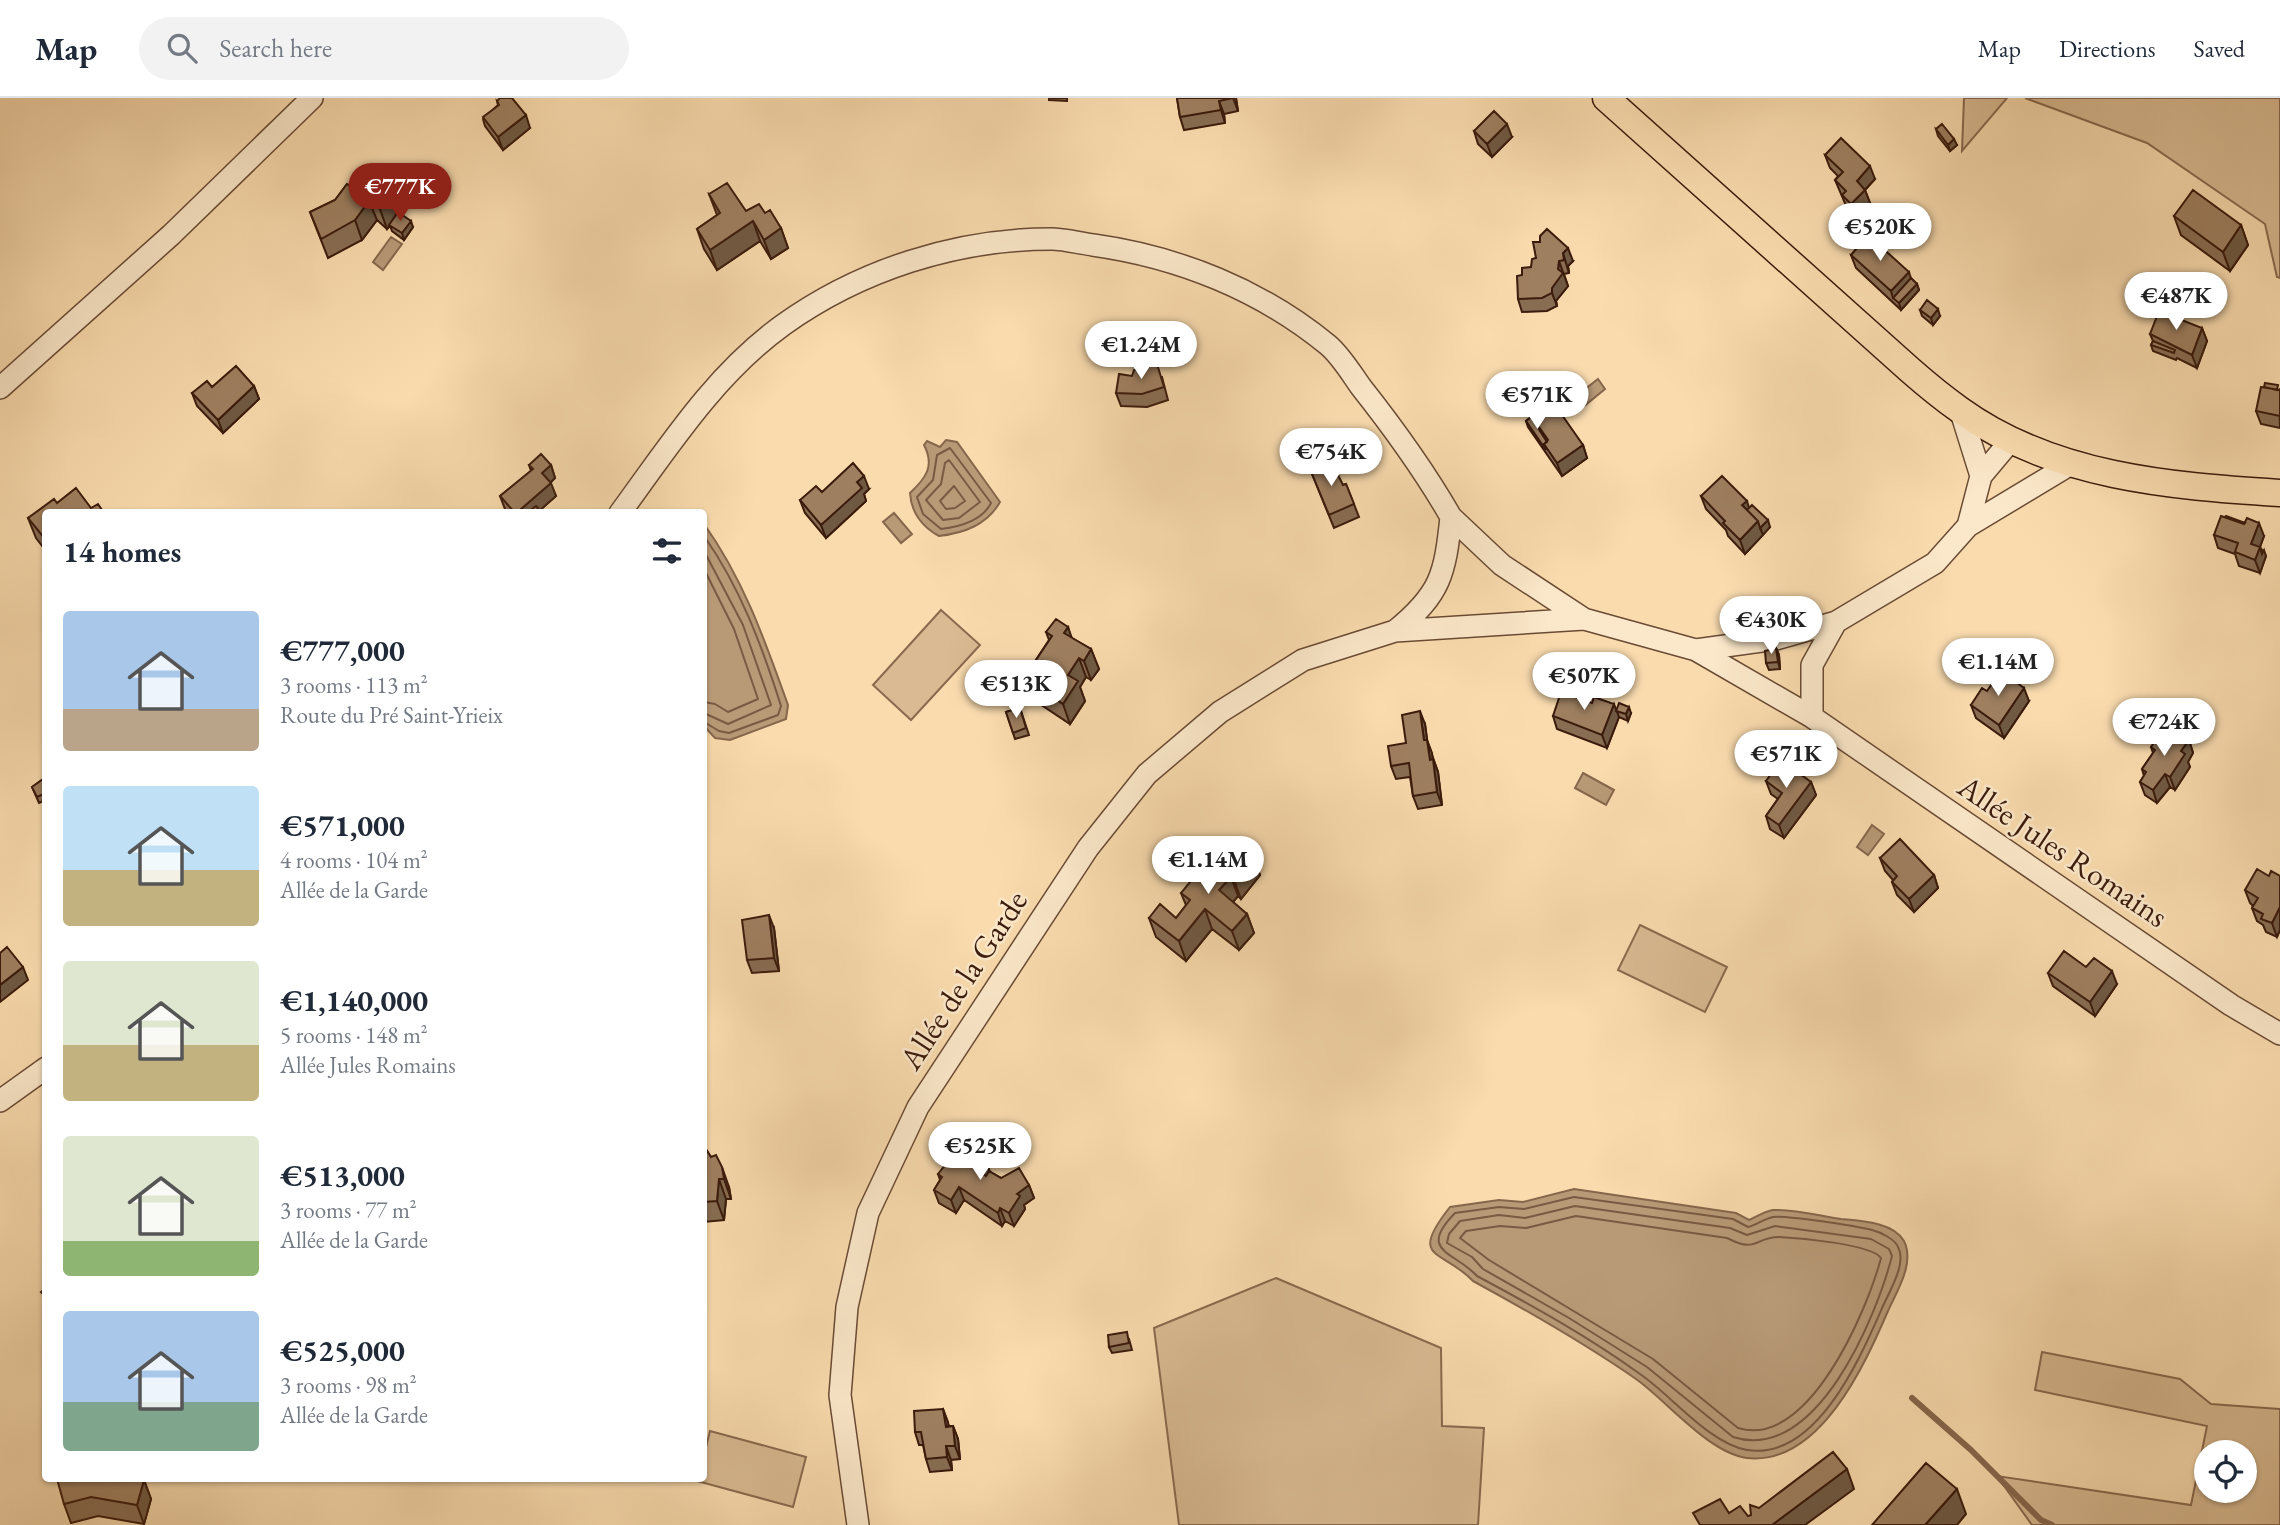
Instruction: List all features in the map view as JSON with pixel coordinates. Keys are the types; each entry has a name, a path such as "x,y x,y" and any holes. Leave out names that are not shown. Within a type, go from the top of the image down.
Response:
{"main road":[{"path":"1606,98 1910,370 1961,412 2012,439 2071,464 2132,479 2194,488 2280,493"}],"street":[{"path":"0,388 171,235 312,98"},
{"name":"Allée de la Garde","path":"623,509 685,423 728,372 782,326 835,293 892,265 974,247 1052,239 1144,252 1215,277 1277,309 1331,347 1416,457 1451,517 1502,565 1584,620"},
{"path":"1961,412 1981,476"},
{"name":"Allée de la Garde","path":"1968,526 1981,476 2012,439"},
{"name":"Allée de la Garde","path":"858,1525 840,1395 847,1307 868,1213 918,1107 1088,848 1147,774 1220,712 1303,660 1395,631 1584,620 1696,650 1776,639 1836,622 1935,563 1968,526 2071,464"},
{"name":"Allée de la Garde","path":"1395,631 1423,608 1445,568 1451,517"},
{"path":"1812,718 1812,665 1836,622"},
{"name":"Allée Jules Romains","path":"1696,650 1812,718 2231,1005 2280,1034"},
{"path":"0,1101 42,1072"}],"shaded area":[{"path":"1964,98 2007,98 1962,151"},
{"path":"2025,98 2280,98 2280,278 2277,277 2265,224 2147,143"},
{"path":"941,610 980,645 911,720 873,685"},
{"path":"1640,925 1727,967 1705,1012 1618,970"},
{"path":"1276,1278 1441,1348 1442,1426 1484,1428 1478,1525 1179,1525 1154,1328"},
{"path":"2042,1352 2180,1379 2211,1404 2280,1409 2280,1525 2032,1525 1997,1476 2191,1505 2194,1490 2194,1503 2257,1503 2257,1440 2204,1440 2207,1426 2035,1390"},
{"path":"710,1431 806,1457 793,1507 701,1482 707,1482 707,1443"}],"water":[{"path":"391,237 402,244 383,270 373,262"},
{"path":"1598,379 1605,389 1583,407 1575,397"},
{"path":"946,440 957,442 1000,502 982,522 957,533 939,536 918,518 910,493 929,465 924,445 927,441 940,447"},
{"path":"894,513 912,534 901,543 883,522"},
{"path":"707,528 742,589 788,705 786,719 730,740 715,738 707,729"},
{"path":"1583,773 1614,790 1606,805 1575,788"},
{"path":"1872,825 1884,834 1868,855 1857,847"},
{"path":"1574,1189 1736,1213 1749,1220 1773,1210 1799,1212 1876,1224 1899,1235 1907,1250 1906,1268 1900,1286 1853,1383 1818,1429 1797,1446 1773,1456 1747,1458 1718,1447 1636,1379 1556,1328 1473,1281 1441,1258 1430,1246 1437,1224 1450,1207 1499,1200 1523,1202"}],"building":[{"path":"500,98 512,98 526,115 498,137 483,117 499,105 497,101"},
{"path":"1177,98 1233,98 1219,101 1221,110 1180,117"},
{"path":"1494,111 1507,124 1487,144 1474,131"},
{"path":"1942,124 1954,139 1948,145 1936,129"},
{"path":"1841,138 1870,166 1857,181 1865,190 1851,204 1842,195 1846,191 1835,180 1843,172 1825,155"},
{"path":"358,174 390,196 380,209 369,201 355,220 321,239 310,212 335,200"},
{"path":"727,183 746,211 759,204 765,213 770,210 781,228 764,240 753,221 710,250 697,229 720,213 709,194"},
{"path":"2193,190 2241,225 2223,252 2174,216"},
{"path":"398,212 411,221 402,233 389,225"},
{"path":"1547,229 1568,248 1563,253 1564,260 1559,261 1558,269 1563,273 1552,288 1552,293 1542,298 1518,299 1517,276 1522,275 1522,268 1531,267 1532,259 1536,258 1533,242 1540,242 1540,236"},
{"path":"1868,235 1909,272 1891,291 1851,255"},
{"path":"1911,278 1917,284 1899,303 1893,298"},
{"path":"1927,300 1938,309 1931,318 1920,310"},
{"path":"2159,311 2202,328 2192,355 2150,334"},
{"path":"2153,341 2175,350 2174,353 2151,345"},
{"path":"1157,364 1164,387 1142,394 1116,393 1119,374 1132,376 1134,370"},
{"path":"236,366 254,386 218,420 192,393 207,381 212,387"},
{"path":"2265,383 2278,385 2277,390 2264,387"},
{"path":"2261,387 2280,390 2280,416 2256,411"},
{"path":"1539,405 1543,412 1555,405 1583,445 1557,463 1544,444 1548,440 1528,411"},
{"path":"1531,417 1547,442 1544,444 1546,450 1526,421"},
{"path":"541,454 551,465 542,473 551,483 521,509 511,509 500,496 533,469 529,465"},
{"path":"1328,456 1330,459 1312,468 1310,465"},
{"path":"1330,459 1343,485 1346,484 1354,504 1329,515 1310,469"},
{"path":"853,463 864,476 857,482 862,488 821,525 800,500 816,486 822,492"},
{"path":"1722,476 1747,501 1742,505 1758,521 1740,540 1701,496"},
{"path":"76,488 91,508 98,504 101,509 42,509 42,535 28,518 54,499 57,503"},
{"path":"1752,505 1768,520 1760,528 1758,521 1747,510"},
{"path":"2221,516 2244,524 2247,518 2259,523 2251,544 2260,547 2255,560 2235,552 2238,543 2214,535"},
{"path":"1056,619 1068,627 1064,633 1091,649 1084,661 1079,658 1068,675 1078,681 1063,704 1024,678 1052,636 1046,632"},
{"path":"1776,648 1778,662 1766,663 1765,651"},
{"path":"2001,671 2024,688 1999,725 1971,705 1982,688 1987,691"},
{"path":"1561,692 1592,703 1594,697 1614,704 1602,735 1553,716"},
{"path":"1619,703 1629,707 1626,714 1616,711"},
{"path":"1020,708 1026,728 1013,733 1006,712"},
{"path":"1420,711 1424,740 1427,740 1430,760 1433,759 1437,792 1413,796 1409,763 1391,766 1388,746 1406,743 1402,715"},
{"path":"2171,728 2189,740 2181,751 2185,754 2170,777 2165,774 2153,790 2140,782 2146,772 2142,769 2155,750 2151,747 2158,736 2163,739"},
{"path":"1781,760 1811,782 1779,825 1766,816 1782,793 1766,781"},
{"path":"42,780 42,795 37,797 32,787"},
{"path":"1900,839 1934,875 1909,899 1892,882 1897,876 1880,858"},
{"path":"1234,841 1253,856 1234,880 1231,877 1219,890 1247,914 1232,931 1205,909 1179,941 1149,918 1160,904 1176,918 1190,900 1181,893 1203,866 1218,878 1223,871 1215,865"},
{"path":"2257,869 2269,876 2271,871 2280,876 2280,907 2272,923 2261,919 2263,914 2252,908 2258,898 2245,890"},
{"path":"769,915 774,958 747,960 742,920"},
{"path":"7,947 23,967 0,985 0,953"},
{"path":"2064,951 2086,967 2094,958 2112,971 2090,1002 2048,973"},
{"path":"961,1145 986,1160 979,1171 986,1176 989,1171 1001,1178 1019,1168 1029,1185 1017,1194 1020,1196 1009,1213 1000,1208 998,1213 959,1187 951,1200 934,1190 942,1177 938,1174"},
{"path":"707,1151 711,1157 716,1155 722,1167 724,1179 719,1179 717,1201 707,1202"},
{"path":"1127,1332 1129,1343 1109,1347 1108,1335"},
{"path":"943,1409 946,1427 953,1426 955,1446 946,1446 947,1457 926,1459 921,1432 915,1432 914,1411"},
{"path":"1833,1452 1847,1469 1772,1525 1700,1525 1693,1513 1720,1499 1729,1513 1740,1506 1748,1516 1751,1515 1750,1505 1759,1508"},
{"path":"1926,1463 1957,1489 1925,1525 1872,1525"},
{"path":"58,1482 143,1482 137,1505 91,1497 64,1504"}],"waterway":[{"path":"1912,1398 1971,1450 2041,1520 2052,1525"}]}
